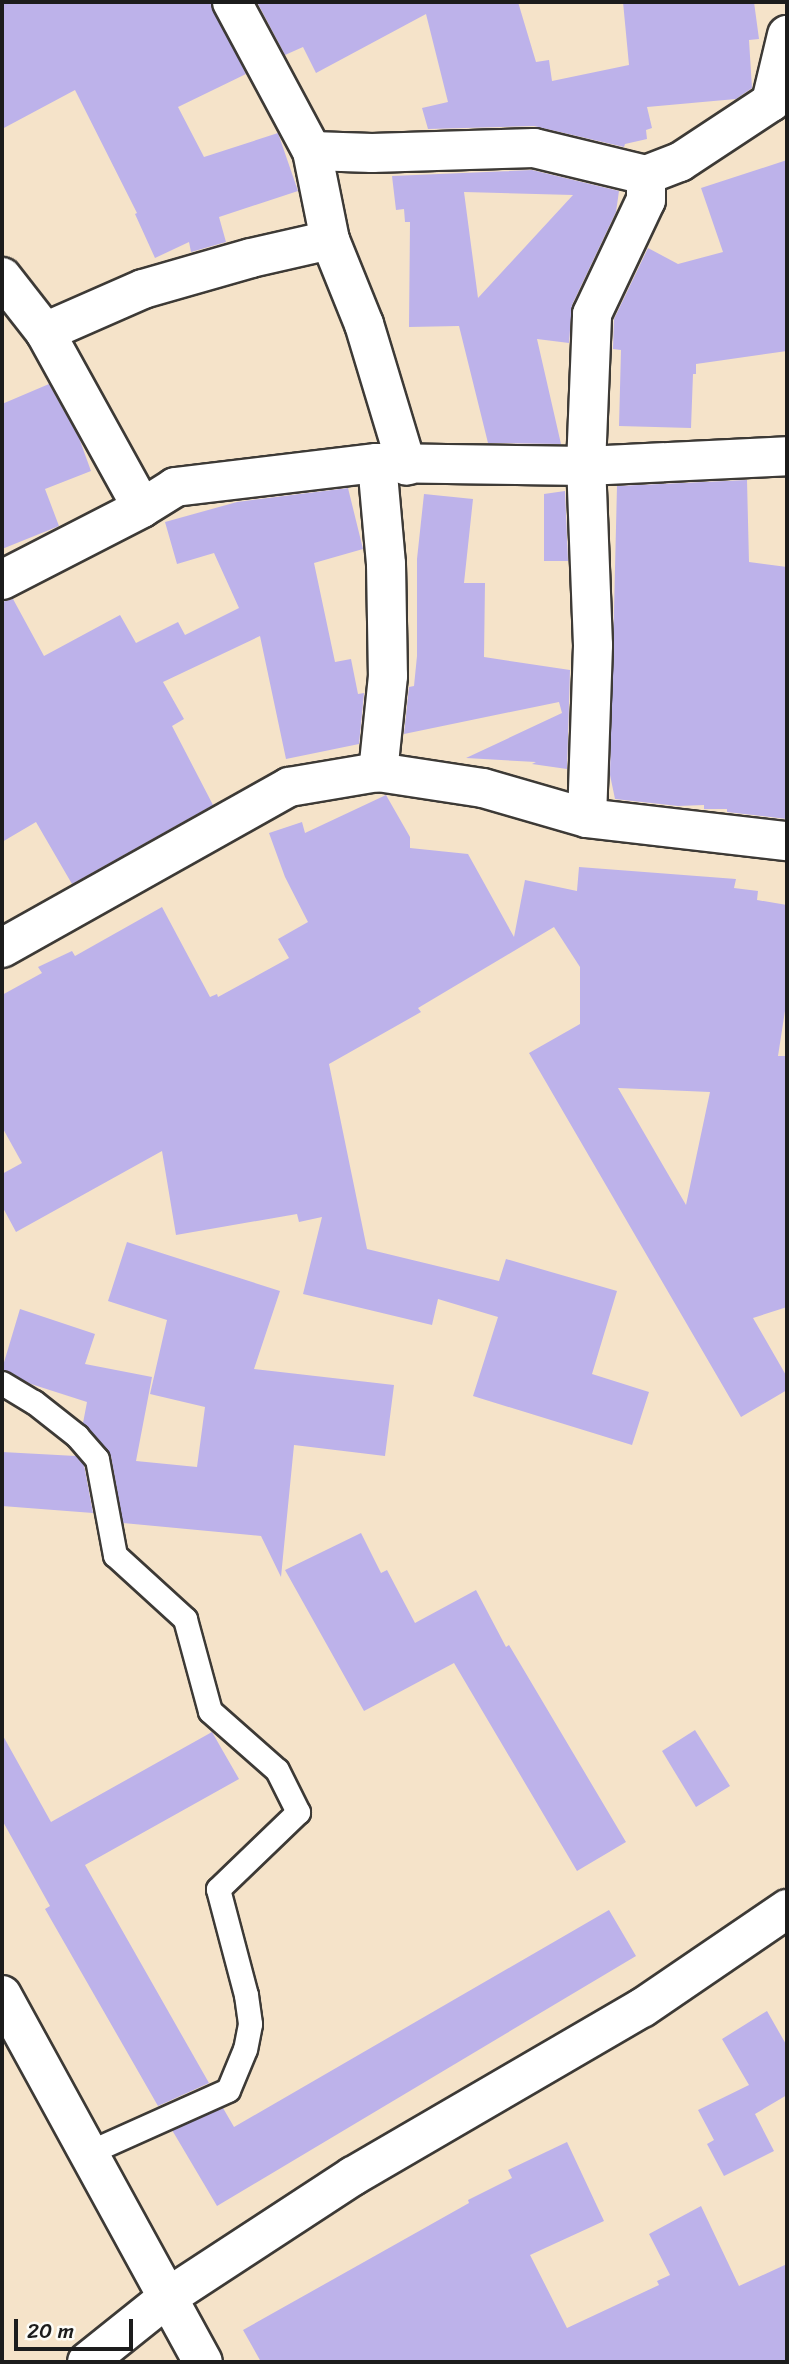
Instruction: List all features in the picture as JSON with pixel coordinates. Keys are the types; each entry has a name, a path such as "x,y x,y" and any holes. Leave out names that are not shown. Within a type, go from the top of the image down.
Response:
{"street":[{"path":"232,2 312,151 330,240 364,324 392,465 386,564 388,676 378,772"},
{"path":"312,151 372,153 534,148 646,175 680,162 771,102 787,35"},
{"path":"587,818 593,645 586,466 592,313 646,200 646,175"},
{"path":"45,332 143,289 251,258 330,240"},
{"path":"2,277 45,332 142,508"},
{"path":"2,580 142,508 176,487 392,465 586,466 787,456"},
{"path":"2,948 289,787 378,772 483,788 587,818 787,841"},
{"path":"87,2362 168,2297 353,2176 642,2008 787,1909"},
{"path":"2,1995 203,2362"}],"lane":[{"path":"2,1383 34,1402 77,1436 97,1460 115,1555 185,1619 210,1711 277,1770 298,1812 218,1889 246,1995 250,2024 245,2049 228,2090 87,2153"}],"building":[{"path":"2,2 210,2 246,74 178,107 204,157 278,133 298,191 219,217 226,242 191,252 189,242 155,258 135,214 137,213 75,90 2,129"},
{"path":"257,2 518,2 536,62 549,60 552,81 629,65 623,2 754,2 759,39 749,40 752,88 736,99 647,107 652,128 646,130 647,139 625,144 624,147 534,126 428,129 422,108 448,102 426,14 316,73 303,47 285,55"},
{"path":"787,160 787,351 696,364 696,374 693,374 691,428 619,426 621,350 613,349 614,319 648,248 678,264 723,252 701,188"},
{"path":"532,170 619,191 616,212 572,305 569,343 537,339 561,444 488,443 459,326 409,327 410,222 405,222 404,209 396,210 392,176","holes":["464,192 573,195 478,298"]},
{"path":"49,384 79,438 91,471 45,489 59,526 2,549 2,404"},
{"path":"747,480 749,562 787,567 787,819 727,812 727,809 704,809 704,805 678,806 615,799 610,775 617,486"},
{"path":"348,488 363,549 314,563 335,662 351,659 358,694 364,693 359,744 286,759 260,636 163,682 184,719 172,726 213,805 72,884 36,822 2,842 2,602 13,599 44,656 120,615 136,643 178,622 185,635 239,608 214,553 177,564 165,522 237,502"},
{"path":"565,491 568,561 544,561 544,494"},
{"path":"424,494 473,499 464,583 485,583 484,657 570,670 567,769 532,764 536,762 466,758 562,713 559,702 404,734 409,687 414,686 417,656 417,559"},
{"path":"386,795 410,837 410,848 468,854 514,937 525,880 577,891 579,867 736,879 734,888 758,891 757,900 787,905 787,998 778,1056 787,1056 787,1307 753,1318 787,1377 787,1390 741,1417 529,1053 580,1024 580,967 554,927 418,1008 421,1012 329,1064 367,1249 499,1281 506,1259 617,1291 592,1374 649,1392 632,1445 473,1396 498,1317 438,1299 432,1325 303,1294 322,1217 299,1222 297,1214 176,1235 162,1151 16,1232 2,1206 2,1174 22,1163 2,1127 2,995 42,973 38,967 72,951 75,956 162,907 210,997 217,994 218,997 289,958 278,939 308,922 285,877 269,833 302,822 305,833","holes":["618,1088 710,1092 686,1205"]},
{"path":"127,1242 280,1291 254,1369 394,1385 385,1456 294,1445 281,1577 261,1536 123,1523 111,1456 83,1423 87,1402 31,1384 2,1369 20,1309 95,1334 85,1364 152,1377 136,1461 197,1467 205,1407 150,1394 167,1320 108,1301"},
{"path":"2,1452 76,1456 84,1465 93,1513 2,1506"},
{"path":"361,1533 381,1573 387,1570 415,1623 476,1590 506,1647 509,1645 626,1842 577,1871 454,1663 364,1711 285,1570"},
{"path":"695,1730 730,1786 696,1807 662,1751"},
{"path":"212,1732 239,1779 85,1865 209,2083 158,2106 45,1909 50,1906 2,1820 2,1734 51,1822"},
{"path":"609,1910 636,1956 217,2206 172,2130 223,2108 234,2127"},
{"path":"767,2011 787,2046 787,2095 755,2114 774,2151 724,2176 707,2144 714,2140 698,2110 749,2085 722,2039"},
{"path":"567,2142 604,2221 530,2255 567,2328 659,2285 657,2281 670,2275 649,2234 701,2206 739,2286 787,2264 787,2362 261,2362 243,2330 469,2203 468,2200 512,2178 508,2170"}]}
